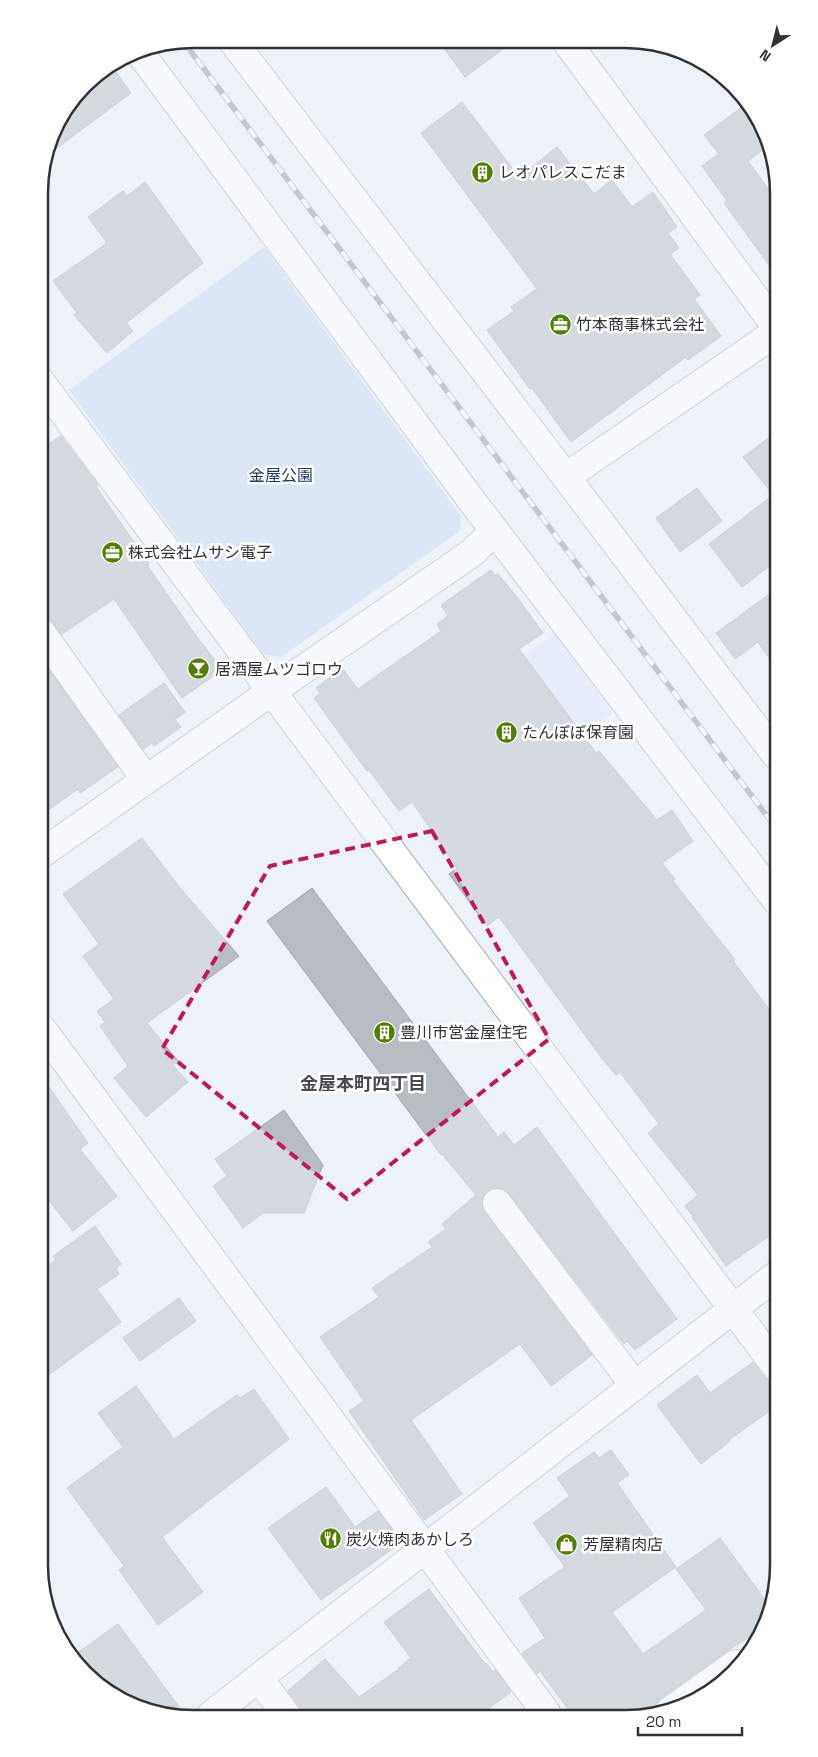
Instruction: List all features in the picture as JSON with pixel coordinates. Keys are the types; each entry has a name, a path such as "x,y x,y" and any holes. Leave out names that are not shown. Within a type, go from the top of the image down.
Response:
{"street":[{"path":"238,47 770,748"},
{"path":"570,47 770,321"},
{"path":"143,57 494,531 770,894"},
{"path":"566,477 770,336"},
{"path":"48,399 272,691 770,1358"},
{"path":"48,850 272,691 474,552 494,531"},
{"path":"48,642 146,780"},
{"path":"48,1037 544,1710"},
{"path":"497,1203 634,1386"},
{"path":"217,1710 770,1280"},
{"path":"259,1678 282,1710"}],"highlighted area":[{"path":"432,831 549,1039 347,1199 162,1049 270,866"}],"shaded area":[{"name":"たんぽぽ保育園","path":"554,633 613,713 484,810 424,730"}],"green space":[{"name":"金屋公園","path":"264,247 461,516 460,531 281,657 264,655 69,390"}],"building":[{"path":"443,47 506,47 465,77"},
{"path":"115,70 131,93 54,150 62,128 77,104 97,83"},
{"path":"462,102 519,177 557,147 594,194 612,180 632,207 653,192 677,227 668,233 679,248 670,254 700,295 694,299 721,336 688,360 686,357 571,442 487,330 514,311 511,307 537,289 421,133"},
{"path":"743,107 751,120 764,149 748,161 770,191 770,266 724,203 727,201 702,166 719,154 704,135"},
{"path":"145,182 203,263 126,323 133,331 107,353 74,315 77,313 53,281 107,243 88,217 123,191 127,196"},
{"path":"61,436 98,485 96,487 149,564 147,565 222,670 182,698 114,599 62,634 48,618 48,445"},
{"path":"770,437 770,491 743,457"},
{"path":"697,488 722,521 680,552 656,518"},
{"path":"770,497 770,566 742,587 709,544"},
{"path":"491,570 495,576 498,574 543,633 519,649 596,753 599,751 657,820 672,810 693,841 662,863 675,879 673,881 735,960 733,961 770,1011 770,1236 726,1266 685,1206 698,1195 648,1133 659,1124 620,1072 616,1075 603,1060 499,917 487,926 449,874 457,868 412,802 399,811 369,770 367,771 314,698 320,693 316,688 342,668 358,689 441,631 437,624 448,616 441,605"},
{"path":"770,594 770,659 758,642 735,659 716,633"},
{"path":"48,669 118,767 80,793 78,789 48,810"},
{"path":"164,683 185,712 175,719 181,727 154,746 152,743 143,749 119,715"},
{"path":"142,838 180,888 239,956 147,1023 178,1061 173,1065 188,1082 146,1117 114,1078 128,1066 100,1026 105,1022 97,1011 114,999 83,956 99,944 63,894"},
{"path":"312,888 498,1137 504,1132 514,1145 537,1127 677,1319 635,1350 627,1341 624,1344 509,1194 504,1189 496,1188 487,1191 483,1196 482,1204 485,1212 592,1355 551,1386 520,1344 411,1420 462,1494 424,1520 349,1411 364,1401 320,1337 379,1297 372,1288 432,1247 428,1242 446,1229 442,1224 476,1195 441,1155 267,921"},
{"path":"48,1086 88,1143 80,1149 117,1196 73,1231 48,1199"},
{"path":"284,1110 323,1165 304,1213 263,1213 243,1228 213,1186 227,1176 215,1159"},
{"path":"95,1226 121,1264 116,1268 119,1274 97,1289 121,1322 48,1375 48,1266 56,1260 53,1256"},
{"path":"179,1298 196,1321 140,1361 123,1338"},
{"path":"753,1362 770,1382 770,1411 729,1440 701,1464 657,1405 697,1375 710,1393"},
{"path":"136,1386 174,1439 237,1395 240,1398 254,1389 289,1439 162,1537 203,1592 158,1625 119,1570 124,1566 67,1488 123,1447 98,1413"},
{"path":"611,1450 629,1475 617,1483 676,1567 612,1612 643,1654 706,1610 676,1569 720,1538 766,1601 751,1636 727,1651 661,1698 656,1706 626,1710 569,1710 540,1671 537,1674 522,1653 545,1638 519,1598 565,1567 533,1523 570,1496 557,1478 594,1452 599,1458"},
{"path":"326,1487 355,1527 378,1511 398,1538 391,1543 395,1547 321,1600 268,1528"},
{"path":"429,1589 485,1664 493,1672 496,1670 511,1692 486,1710 300,1710 288,1691 325,1659 359,1697 399,1669 411,1658 384,1622"},
{"path":"118,1624 180,1709 164,1707 128,1695 97,1674 78,1653"}],"railway":[{"path":"188,47 770,820"}],"place":[{"name":"レオパレスこだま","path":"483,172"},
{"name":"竹本商事株式会社","path":"560,324"},
{"name":"株式会社ムサシ電子","path":"112,552"},
{"name":"居酒屋ムツゴロウ","path":"199,669"},
{"name":"たんぽぽ保育園","path":"506,732"},
{"name":"豊川市営金屋住宅","path":"384,1032"},
{"name":"炭火焼肉あかしろ","path":"330,1539"},
{"name":"芳屋精肉店","path":"567,1544"}],"district":[{"name":"金屋本町四丁目","path":"363,1083"}]}
